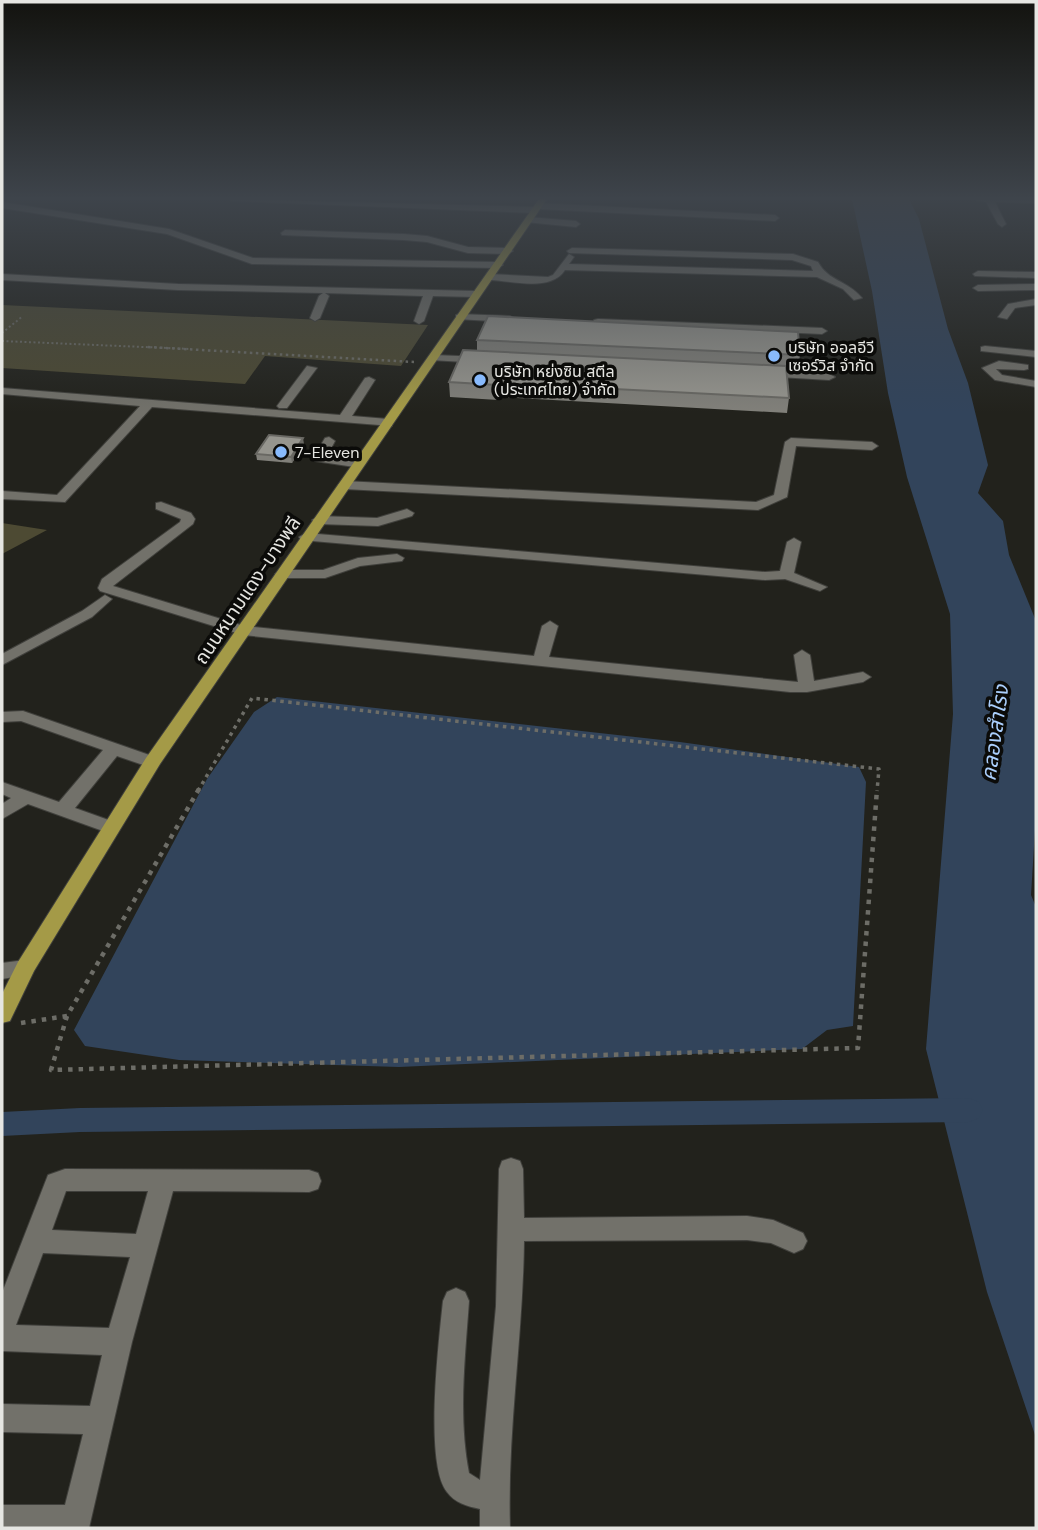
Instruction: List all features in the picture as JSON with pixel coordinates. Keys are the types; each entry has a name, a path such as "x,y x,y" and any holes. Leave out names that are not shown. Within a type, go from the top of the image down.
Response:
{"main road":[{"name":"ถนนหนามแดง-บางพลี","path":"8,1019 25,968 152,762 306,537 494,271"}],"street":[{"path":"479,270 550,279 562,270"},
{"path":"688,270 819,274 846,287 857,298"},
{"path":"978,274 1036,275"},
{"path":"2,276 178,287 474,297"},
{"path":"2,284 181,293 428,296"},
{"path":"978,288 1036,288"},
{"path":"314,318 324,296"},
{"path":"419,321 428,296"},
{"path":"1003,317 1012,306 1036,302"},
{"path":"460,317 520,319"},
{"path":"585,322 822,331"},
{"path":"985,349 1036,354"},
{"path":"432,360 502,361"},
{"path":"1023,382 1030,367 999,364 988,368 999,378 1023,382 1036,384"},
{"path":"283,406 311,368"},
{"path":"747,373 829,377"},
{"path":"344,419 369,380"},
{"path":"2,391 388,423"},
{"path":"201,407 208,400 314,408"},
{"path":"2,495 60,499 149,403"},
{"path":"329,442 318,458 357,465"},
{"path":"344,485 758,506 780,498 791,442 872,446"},
{"path":"161,506 186,516 186,524 107,582 105,588 243,630 807,687 863,677"},
{"path":"319,520 378,522 407,513"},
{"path":"306,537 731,575 786,575 820,587"},
{"path":"786,575 794,542"},
{"path":"282,574 325,574 369,559 397,558"},
{"path":"2,660 87,614 105,599"},
{"path":"540,662 550,626"},
{"path":"802,655 807,687"},
{"path":"2,717 23,716 152,762"},
{"path":"63,810 114,748"},
{"path":"2,788 110,827"},
{"path":"2,813 25,797"},
{"path":"2,971 25,968"},
{"path":"495,1528 494,1498 507,1347 512,1230 511,1169"},
{"path":"2,1327 57,1183 65,1180 309,1181"},
{"path":"2,1520 75,1524 119,1342 163,1182"},
{"path":"512,1230 747,1228 773,1232 794,1241"},
{"path":"34,1241 145,1246"},
{"path":"456,1301 449,1383 451,1455 456,1481 467,1491 494,1498"},
{"path":"2,1338 119,1342"},
{"path":"2,1418 100,1420"}],"path":[{"path":"2,333 23,316"},
{"path":"2,341 432,360"},
{"path":"252,698 879,769 858,1048 51,1070 67,1016 252,698"},
{"path":"8,1019 67,1016"}],"shaded area":[{"path":"2,305 428,325 401,366 265,356 245,384 2,368"},
{"path":"2,523 47,530 2,554"}],"water":[{"name":"คลองสำโรง","path":"868,270 933,270 948,329 968,383 988,465 978,493 1003,521 1009,555 1036,621 1036,814 1031,895 1036,907 1036,1438 987,1292 926,1049 953,714 950,614 907,477 888,393"},
{"path":"277,697 680,742 859,767 866,782 853,1026 827,1030 802,1049 399,1067 179,1060 85,1046 74,1030 207,779 254,712"}],"building":[{"path":"488,316 798,332 800,355 477,340"},
{"path":"463,350 786,366 789,398 449,382"},
{"path":"269,435 303,438 291,457 256,454"}],"waterway":[{"path":"2,1124 80,1120 969,1110"}],"place":[{"name":"บริษัท ออลอีวี เซอร์วิส จำกัด","path":"774,356"},
{"name":"บริษัท หย่งซิน สตีล (ประเทศไทย) จํากัด","path":"480,380"},
{"name":"7-Eleven","path":"281,452"}]}
